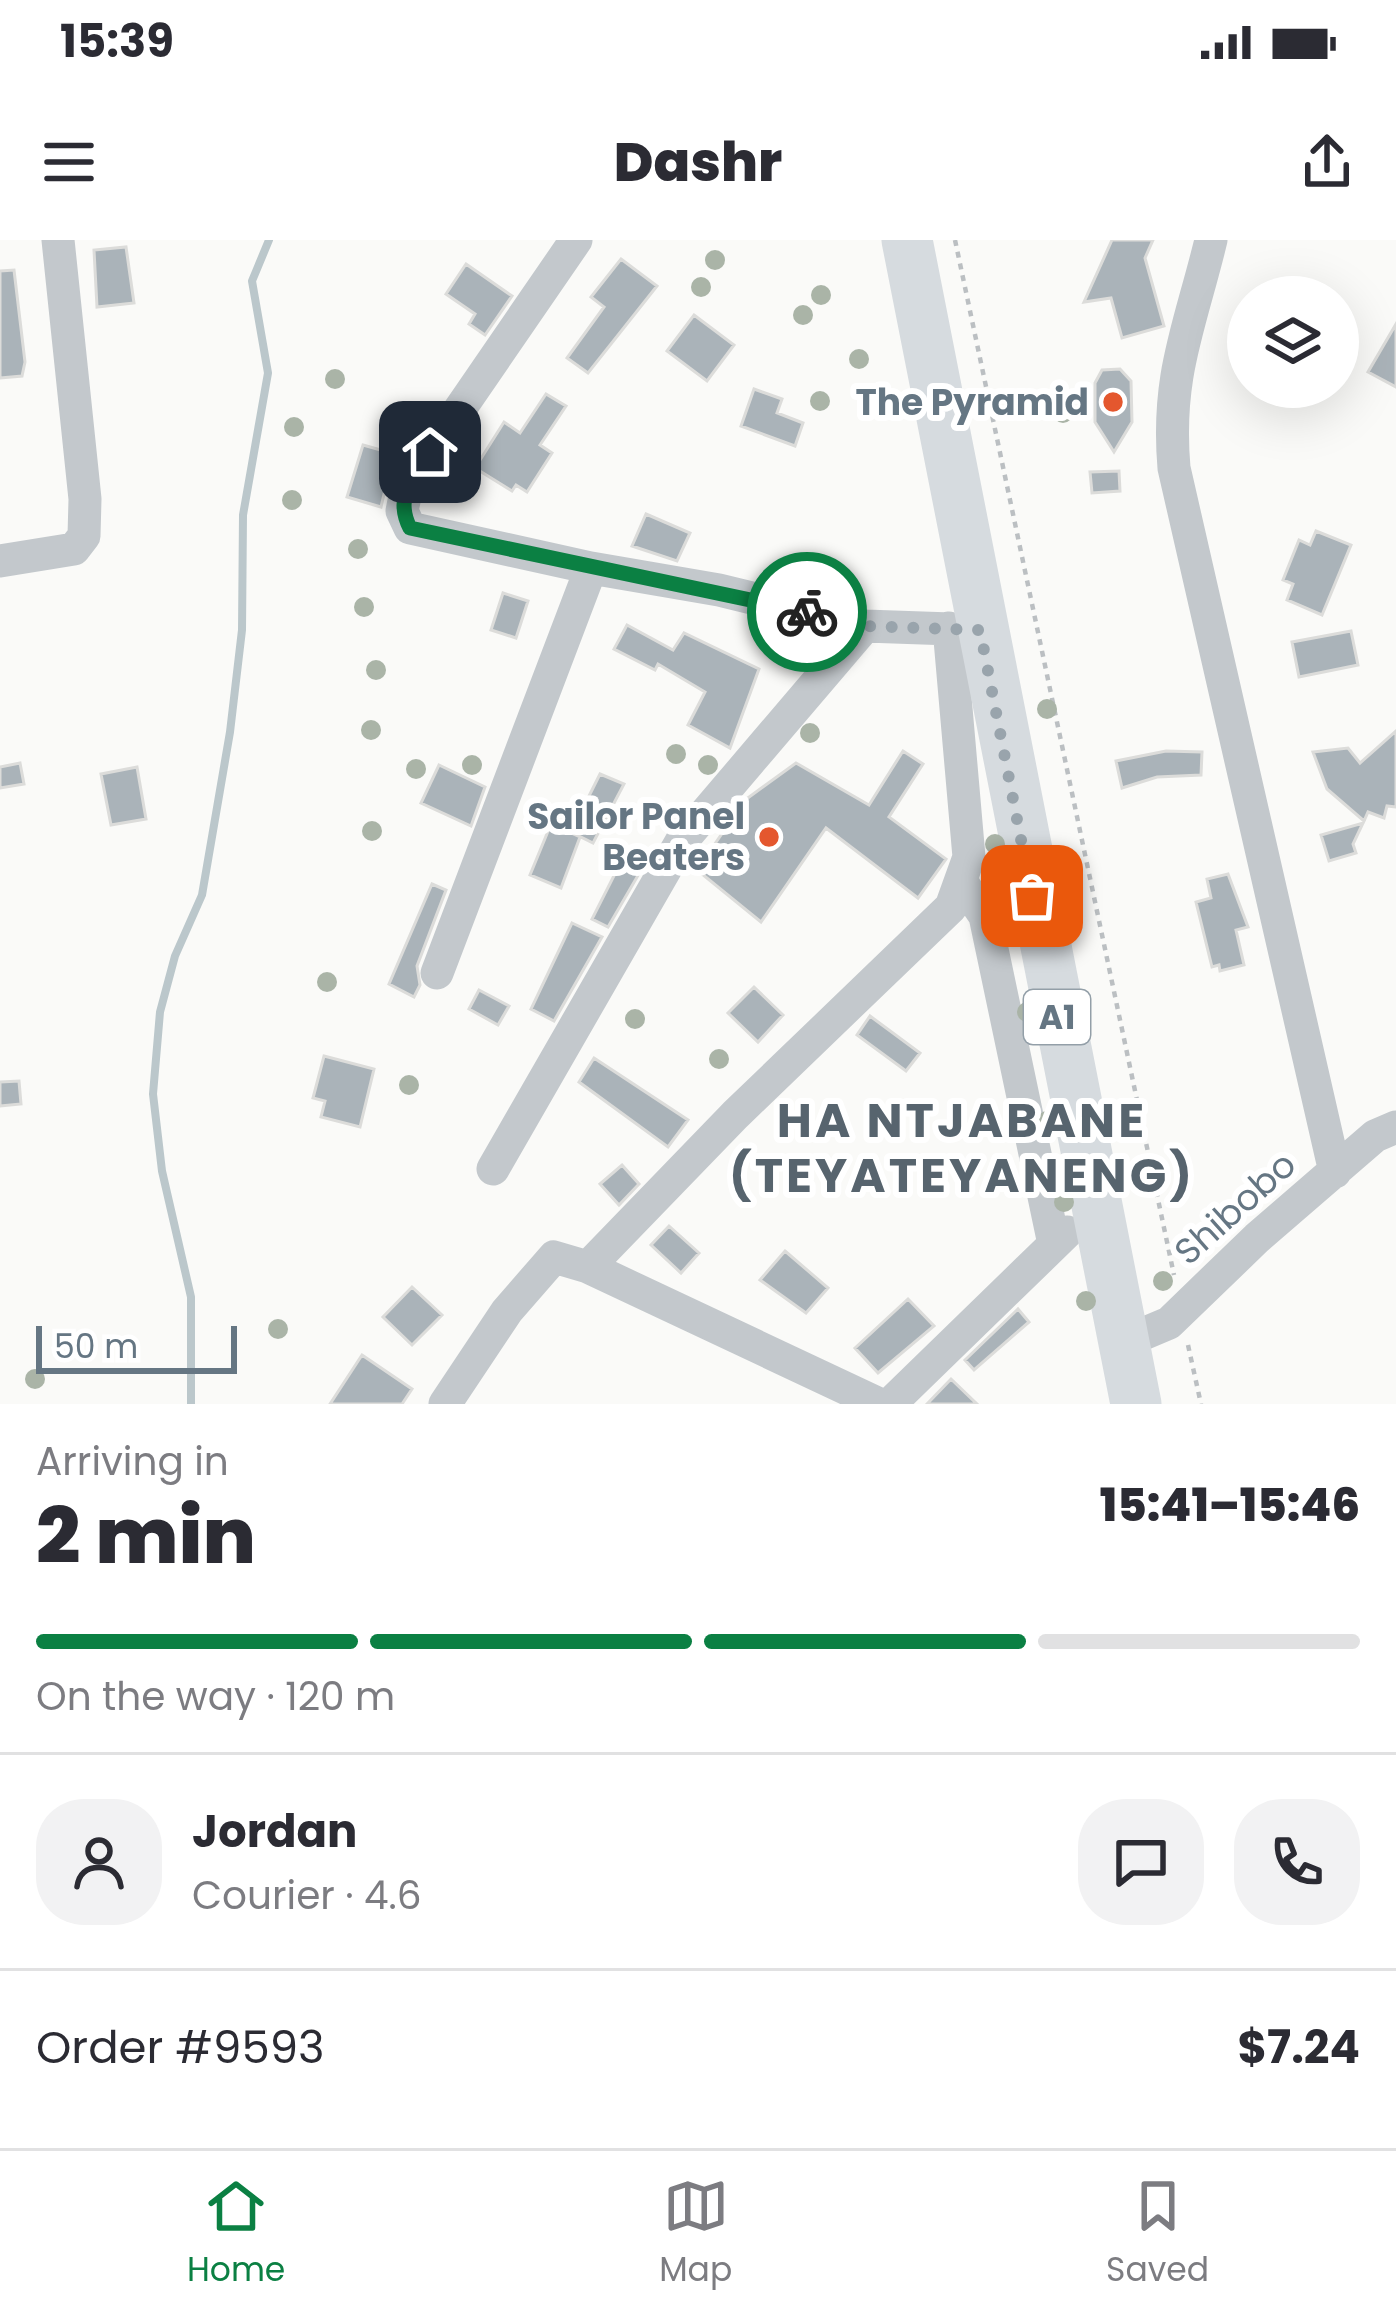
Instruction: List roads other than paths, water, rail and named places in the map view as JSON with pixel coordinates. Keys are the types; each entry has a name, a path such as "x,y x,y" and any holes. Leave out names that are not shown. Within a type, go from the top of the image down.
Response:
{"main road":[{"name":"A1","path":"907,240 964,629 1136,1404"}],"street":[{"path":"0,561 74,549 84,536 85,500 58,240"},
{"path":"576,240 407,486 402,512 410,528 591,568 719,590 865,626 964,629 969,857 963,884 933,930 735,1115 588,1267"},
{"path":"1211,240 1176,360 1169,413 1174,468 1335,1172"},
{"path":"437,973 591,568"},
{"path":"493,1169 681,842 865,626"},
{"path":"963,884 985,916 1054,1244"},
{"name":"Shibobo","path":"1124,1342 1169,1323 1376,1136 1396,1127"},
{"path":"890,1404 1094,1205"},
{"path":"445,1404 507,1311 554,1257 588,1267 879,1404"}],"waterway":[{"path":"191,1404 191,1297 162,1171 153,1094 160,1012 175,956 202,895 230,732 242,630 243,515 268,373 252,281 269,240"}],"place":[{"name":"The Pyramid","path":"1113,402"},
{"name":"Sailor Panel Beaters","path":"769,837"}],"district":[{"name":"HA NTJABANE (TEYATEYANENG)","path":"962,1148"}]}
